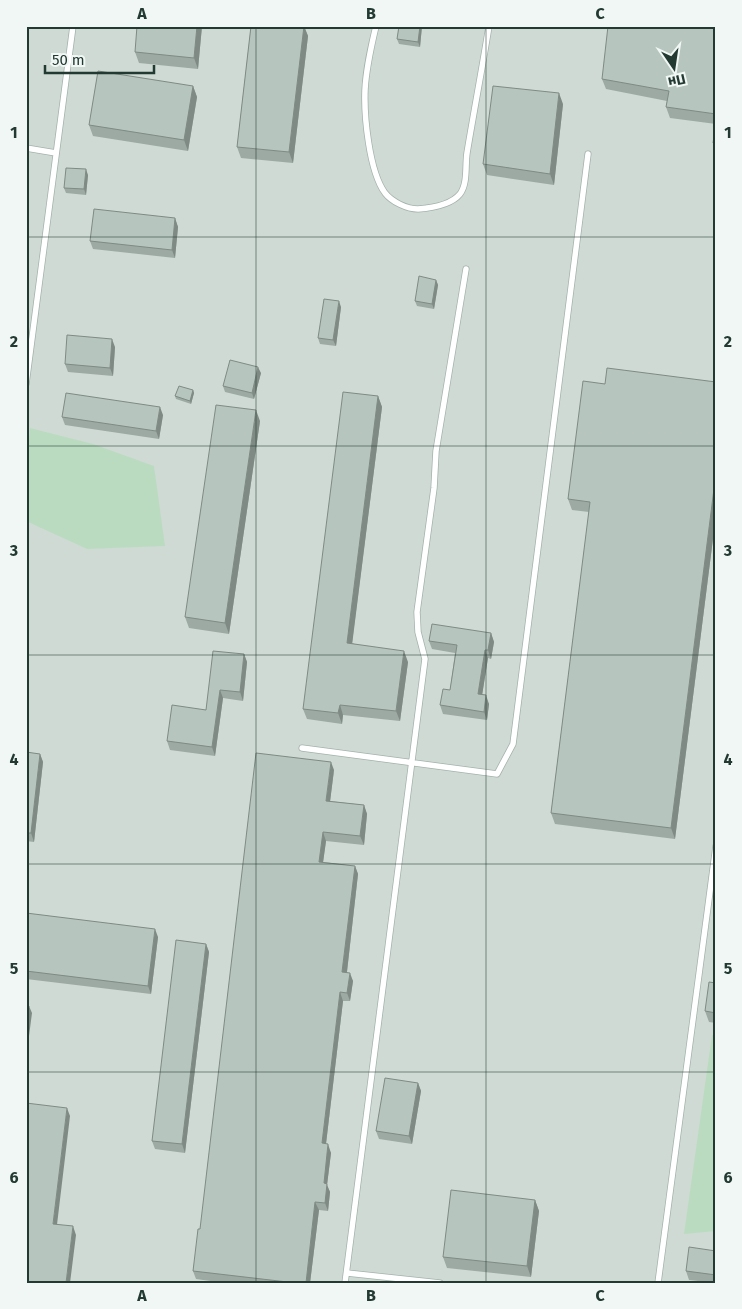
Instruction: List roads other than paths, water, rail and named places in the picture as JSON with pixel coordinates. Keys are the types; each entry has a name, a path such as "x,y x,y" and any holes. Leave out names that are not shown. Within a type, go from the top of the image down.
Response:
{"lane":[{"path":"26,384 73,26"},
{"path":"376,26 365,89 370,153 385,194 398,204 416,209 449,202 460,194 465,183 467,156 489,26"},
{"path":"26,148 56,153"},
{"path":"302,748 497,774 512,744 588,154"},
{"path":"345,1283 425,658 418,632 417,612 434,488 436,451 466,269"},
{"path":"658,1283 716,846"},
{"path":"347,1273 440,1283"}]}
